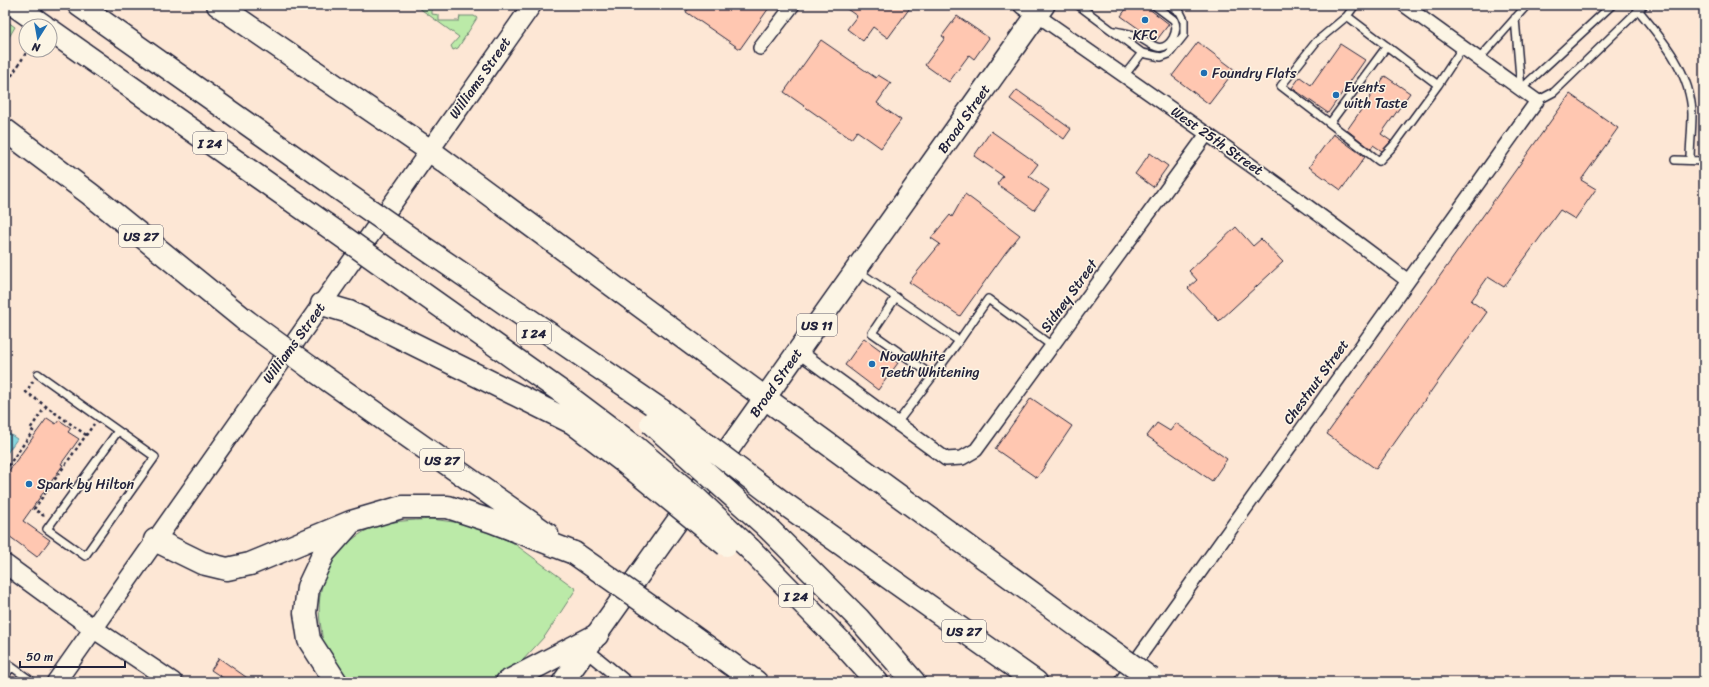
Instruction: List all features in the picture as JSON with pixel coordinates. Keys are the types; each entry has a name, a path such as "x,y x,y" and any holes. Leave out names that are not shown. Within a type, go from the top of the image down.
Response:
{"highway":[{"path":"14,5 33,18"},
{"name":"I 24","path":"79,5 417,243"},
{"path":"218,5 429,150 765,398 1154,681"},
{"name":"I 24","path":"58,36 573,400 629,454 696,498 746,555 836,646 877,682"},
{"name":"US 27","path":"5,130 37,153 245,320 756,682"},
{"name":"US 27","path":"417,243 656,417 782,502 1036,682"},
{"path":"322,304 349,312 573,424 629,454"},
{"name":"I 24","path":"656,417 858,618 914,682"},
{"path":"155,540 202,563 227,568 250,564 351,522 402,507 448,508 491,521 574,553"},
{"path":"336,682 309,640 305,613 308,587 324,553 351,522"},
{"path":"508,682 591,642"},
{"path":"836,646 865,682"}],"main road":[{"name":"Broad Street","path":"563,682 856,270 1035,8"}],"street":[{"name":"Williams Street","path":"56,682 532,5"},
{"path":"760,48 794,5"},
{"path":"1404,5 1537,101"},
{"name":"West 25th Street","path":"1035,8 1124,76 1350,237 1408,281"},
{"name":"Chestnut Street","path":"1121,682 1537,101"},
{"name":"Sidney Street","path":"897,423 946,458 962,458 976,450 1207,134"},
{"path":"798,351 897,423"},
{"path":"5,564 94,629 173,682"},
{"path":"591,642 625,682"}],"lane":[{"path":"1078,5 1142,53 1161,57 1169,54 1184,35 1184,20 1180,12 1169,5"},
{"path":"1111,30 1138,37 1151,46 1159,48 1166,45 1174,34 1176,24 1174,20 1154,5"},
{"path":"1355,5 1347,16 1316,42 1281,86 1380,161 1394,145 1438,85 1463,47"},
{"path":"1479,59 1527,5"},
{"path":"1521,89 1612,5"},
{"path":"1537,101 1554,92 1641,8 1680,67 1688,86 1692,113 1690,160"},
{"path":"1347,16 1438,85"},
{"path":"1515,18 1521,89"},
{"path":"1330,123 1387,46"},
{"path":"1124,76 1142,53"},
{"path":"1675,160 1704,161"},
{"path":"856,270 959,341"},
{"path":"896,297 872,333 933,376"},
{"path":"897,423 959,341 988,299 1052,346"},
{"path":"38,374 155,457 85,556 47,529 118,431"},
{"path":"5,676 8,665 33,682"},
{"path":"19,682 24,676"}],"path":[{"path":"5,86 23,58"},
{"path":"38,374 26,392 86,435"},
{"path":"8,466 33,431 30,429 46,406"},
{"path":"34,509 99,417"}],"green space":[{"path":"415,5 432,5 432,14 439,15 439,21 459,21 460,16 474,16 477,18 458,48 453,50 451,46 459,37"},
{"path":"5,20 15,27 5,44"},
{"path":"431,519 469,524 512,542 576,589 545,636 522,661 489,682 352,682 333,661 326,651 323,642 319,612 320,597 328,569 335,557 345,546 357,536 371,528 393,522"}],"water":[{"path":"5,431 17,439 5,456"}],"building":[{"path":"691,5 771,5 740,49 686,12"},
{"path":"841,5 912,5 888,38 873,27 863,41 847,29 857,16"},
{"name":"KFC","path":"1129,5 1144,5 1169,24 1156,41 1121,16"},
{"path":"957,16 989,38 974,59 969,55 949,82 925,65 945,38 942,36"},
{"path":"821,40 876,78 878,75 891,83 877,103 901,120 881,148 857,131 851,139 784,92"},
{"name":"Foundry Flats","path":"1198,42 1235,70 1209,104 1172,76"},
{"path":"1340,44 1365,60 1328,113 1292,88 1300,77 1311,85"},
{"path":"1385,76 1410,93 1381,134 1391,141 1382,151 1373,145 1371,149 1347,130"},
{"path":"1017,90 1071,129 1064,139 1010,99"},
{"path":"1570,94 1618,128 1581,180 1596,189 1575,219 1560,210 1504,287 1488,277 1471,301 1487,312 1376,469 1327,434"},
{"path":"991,131 1038,164 1029,176 1049,190 1034,210 997,184 1003,176 974,156"},
{"path":"1333,134 1365,157 1341,190 1309,167"},
{"path":"1150,153 1168,166 1153,187 1135,174"},
{"path":"965,194 1020,235 960,316 909,282 940,244 931,238 950,215 952,217"},
{"path":"1236,227 1253,246 1261,239 1283,262 1219,321 1188,288 1197,280 1189,271"},
{"name":"NovaWhite Teeth Whitening","path":"864,338 898,363 878,390 845,365"},
{"path":"1031,398 1072,426 1037,478 995,449"},
{"path":"47,418 56,424 59,420 71,428 68,432 79,439 61,464 63,465 23,521 50,540 37,557 5,533 5,476"},
{"path":"1157,423 1170,431 1176,423 1227,459 1212,481 1147,436"},
{"path":"219,658 253,682 229,682 211,670"}],"place":[{"name":"KFC","path":"1145,20"},
{"name":"Foundry Flats","path":"1204,73"},
{"name":"Events with Taste","path":"1336,95"},
{"name":"NovaWhite Teeth Whitening","path":"872,364"},
{"name":"Spark by Hilton","path":"29,484"}]}
